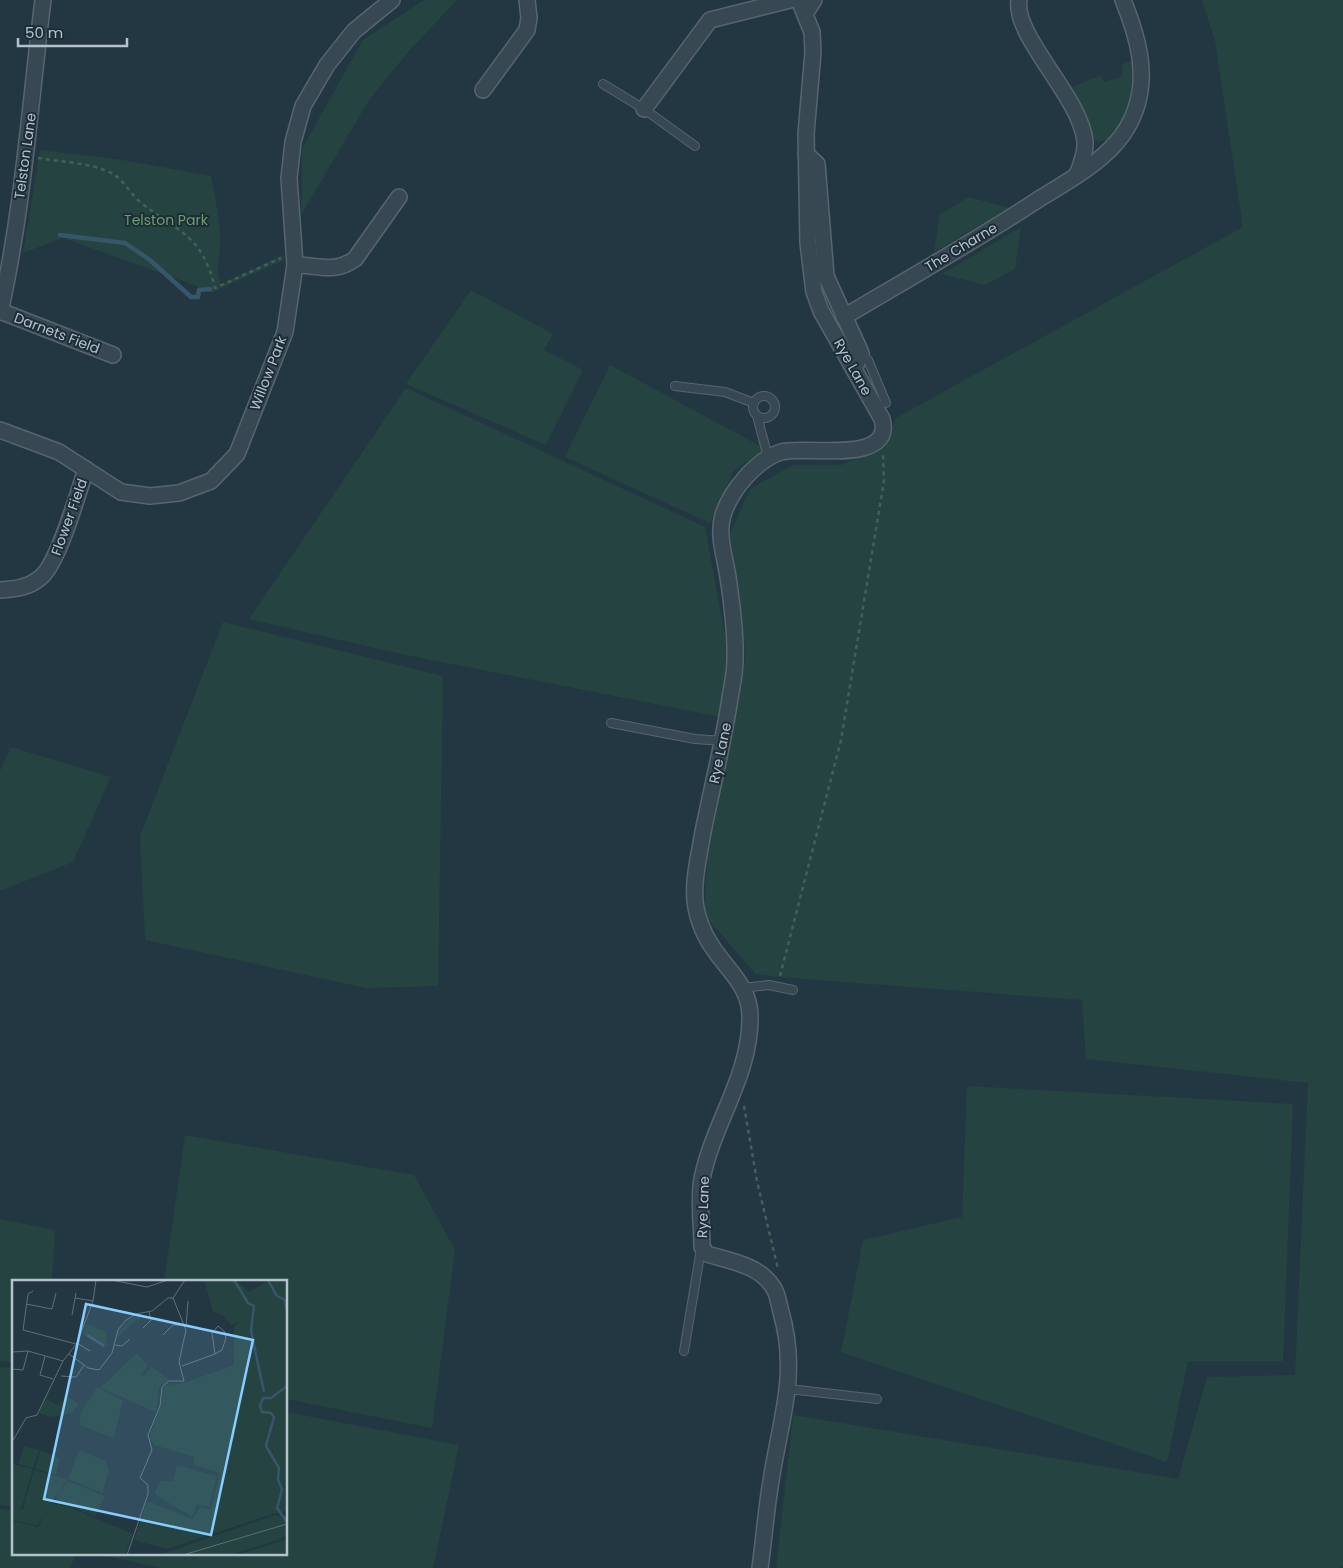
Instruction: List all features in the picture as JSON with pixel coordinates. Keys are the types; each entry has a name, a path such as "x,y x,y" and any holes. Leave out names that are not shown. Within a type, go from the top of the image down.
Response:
{"street":[{"name":"Telston Lane","path":"0,312 11,257 25,156 43,0"},
{"name":"Willow Park","path":"0,430 59,452 121,492 150,496 179,493 211,481 237,454 284,332 295,258 290,219 289,178 293,142 303,106 327,65 354,31 392,0"},
{"path":"483,90 527,30 529,18 527,0"},
{"path":"644,109 710,20 790,0"},
{"path":"802,7 814,0"},
{"path":"1019,0 1019,16 1023,29 1065,92 1085,142 1077,175"},
{"name":"The Charne","path":"844,316 1077,175 1115,144 1126,131 1136,110 1141,60 1137,34 1123,0"},
{"name":"Rye Lane","path":"760,1568 771,1480 789,1389 789,1352 785,1325 774,1288 754,1269 707,1254 702,1247 702,1180 716,1134 739,1081 748,1040 750,1014 743,988 712,947 703,929 695,902 694,888 701,844 724,741 735,660 731,597 721,536 723,515 740,484 755,466 768,457 794,449 848,450 867,447 880,437 883,429 882,420 821,311 814,292 808,243 806,154 813,52 812,32 802,7"},
{"path":"806,154 817,164 826,276 861,353 854,370"},
{"path":"295,258 331,269 347,265 355,259 399,197"},
{"name":"Darnets Field","path":"0,312 113,355"},
{"name":"Flower Field","path":"0,590 25,587 41,578 54,559 86,469"}],"lane":[{"path":"603,84 644,109 695,146"},
{"path":"861,353 868,360 886,403"},
{"path":"676,386 725,392 754,403"},
{"path":"758,416 765,418 772,415 776,405 772,398 765,395 758,397 754,403 754,410 758,416 768,457"},
{"path":"611,723 695,739 724,741"},
{"path":"743,988 769,985 793,990"},
{"path":"684,1351 702,1247"},
{"path":"789,1389 877,1399"}],"path":[{"path":"25,156 93,167 116,176 130,194 182,231 196,244 209,264 215,288 295,258"},
{"path":"769,985 780,977 841,740 884,481 883,446 880,437"},
{"path":"739,1081 758,1181 778,1269 774,1288"}],"green space":[{"path":"424,0 457,0 408,52 369,100 301,215 302,149 363,40"},
{"path":"1202,0 1343,0 1343,1566 1340,1568 776,1568 793,1415 1178,1479 1207,1377 1295,1375 1308,1083 1086,1059 1082,1000 756,974 704,915 708,847 746,657 730,534 750,489 793,465 841,465 883,446 896,418 1243,227 1215,41"},
{"path":"1134,59 1129,97 1120,125 1113,135 1104,141 1093,140 1071,88 1100,75 1105,82 1122,76 1122,65"},
{"name":"Telston Park","path":"40,150 123,160 211,176 220,228 218,268 221,284 283,255 284,260 213,292 203,292 197,286 63,238 23,253"},
{"path":"969,197 1009,208 934,252 940,214"},
{"path":"1021,227 1015,269 985,285 942,274"},
{"path":"471,290 553,334 544,350 583,370 546,445 406,384"},
{"path":"610,365 766,449 734,470 710,523 565,457"},
{"path":"406,388 705,527 729,657 721,717 401,654 249,619"},
{"path":"223,622 443,676 438,986 366,988 145,940 140,836"},
{"path":"11,747 111,777 73,862 0,891 0,771"},
{"path":"967,1086 1293,1104 1283,1361 1188,1361 1167,1462 841,1352 863,1240 962,1217"},
{"path":"185,1135 414,1175 455,1250 432,1428 288,1399 288,1280 164,1280"},
{"path":"0,1219 55,1230 52,1280 12,1280 12,1362 0,1361"},
{"path":"0,1367 12,1368 12,1507 0,1505"},
{"path":"288,1412 459,1445 433,1568 161,1568 107,1556 288,1556"},
{"path":"0,1509 12,1510 12,1556 75,1556 70,1568 0,1568"}],"waterway":[{"path":"60,235 125,243 150,260 191,297 198,297 199,290 210,289"}]}
